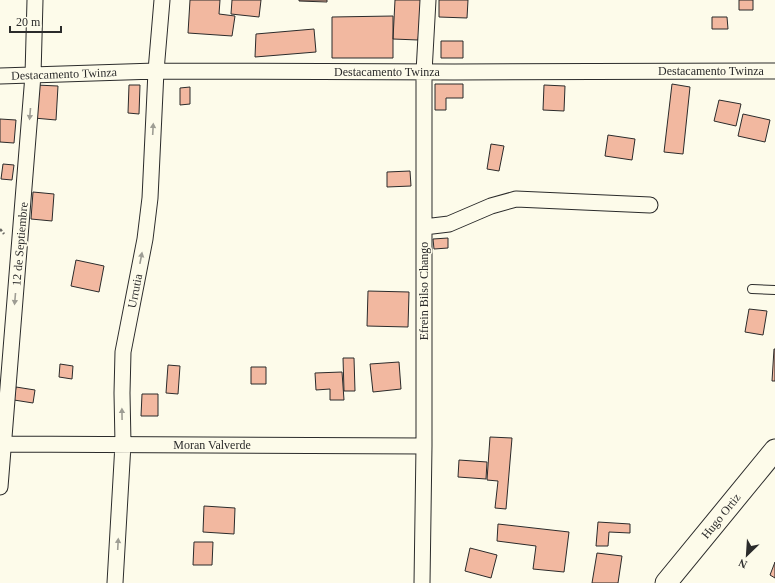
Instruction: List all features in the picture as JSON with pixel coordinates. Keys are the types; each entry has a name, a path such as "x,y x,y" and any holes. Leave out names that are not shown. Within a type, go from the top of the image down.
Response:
{"street":[{"name":"12 de Septiembre","path":"0,487 2,444 33,75 35,0"},
{"name":"Urrutia","path":"116,583 123,444 123,352 145,239 150,198 156,71 162,0"},
{"name":"Efrein Bilso Chango","path":"422,583 424,446 424,72 428,0"},
{"name":"Destacamento Twinza","path":"0,76 156,71 775,71"},
{"path":"424,227 449,224 491,206 516,199 650,205"},
{"name":"Moran Valverde","path":"2,444 424,446"},
{"name":"Hugo Ortiz","path":"670,582 775,450"}],"lane":[{"path":"752,289 775,290"}],"building":[{"path":"190,0 220,0 219,14 235,16 232,36 188,33"},
{"path":"232,0 261,0 259,17 231,14"},
{"path":"327,0 327,2 299,1"},
{"path":"395,0 423,0 418,40 393,39"},
{"path":"439,0 468,0 467,18 439,17"},
{"path":"739,0 753,0 753,10 739,10"},
{"path":"393,16 393,58 332,58 332,17"},
{"path":"712,17 727,17 728,29 712,29"},
{"path":"314,29 316,52 255,57 256,34"},
{"path":"441,41 463,41 463,58 441,58"},
{"path":"435,84 463,84 463,98 446,98 446,110 435,110"},
{"path":"672,84 690,87 683,154 664,152"},
{"path":"36,85 58,86 56,120 34,118"},
{"path":"129,85 140,85 139,114 128,113"},
{"path":"544,85 565,86 564,111 543,110"},
{"path":"190,87 190,104 180,105 180,88"},
{"path":"719,100 741,104 736,126 714,121"},
{"path":"743,114 770,120 765,142 738,136"},
{"path":"0,119 16,120 14,143 0,142"},
{"path":"608,135 635,139 632,160 605,156"},
{"path":"491,144 504,146 499,171 487,169"},
{"path":"3,164 14,165 12,180 1,179"},
{"path":"410,171 411,186 387,187 387,172"},
{"path":"33,192 54,194 52,221 31,219"},
{"path":"448,238 448,248 434,249 433,239"},
{"path":"76,260 104,266 99,292 71,286"},
{"path":"368,291 409,292 408,327 367,326"},
{"path":"749,309 767,311 763,335 745,332"},
{"path":"774,349 775,381 772,381"},
{"path":"343,358 354,358 355,391 344,391"},
{"path":"399,362 401,389 373,392 370,364"},
{"path":"60,364 73,366 72,379 59,377"},
{"path":"168,365 180,366 178,394 166,393"},
{"path":"251,367 266,367 266,384 251,384"},
{"path":"342,372 344,400 330,400 330,389 316,390 315,373"},
{"path":"16,387 35,390 33,403 14,400"},
{"path":"142,394 158,394 158,416 141,416"},
{"path":"490,437 512,438 506,509 495,508 498,481 487,480"},
{"path":"459,460 487,462 486,479 458,477"},
{"path":"204,506 235,508 234,534 203,532"},
{"path":"598,522 630,524 630,533 609,532 608,546 596,546"},
{"path":"498,524 569,532 564,572 533,569 536,546 497,541"},
{"path":"194,542 213,542 212,565 193,565"},
{"path":"470,548 497,555 491,578 465,571"},
{"path":"597,553 622,556 618,583 592,583"},
{"path":"775,562 775,578 770,575"}]}
